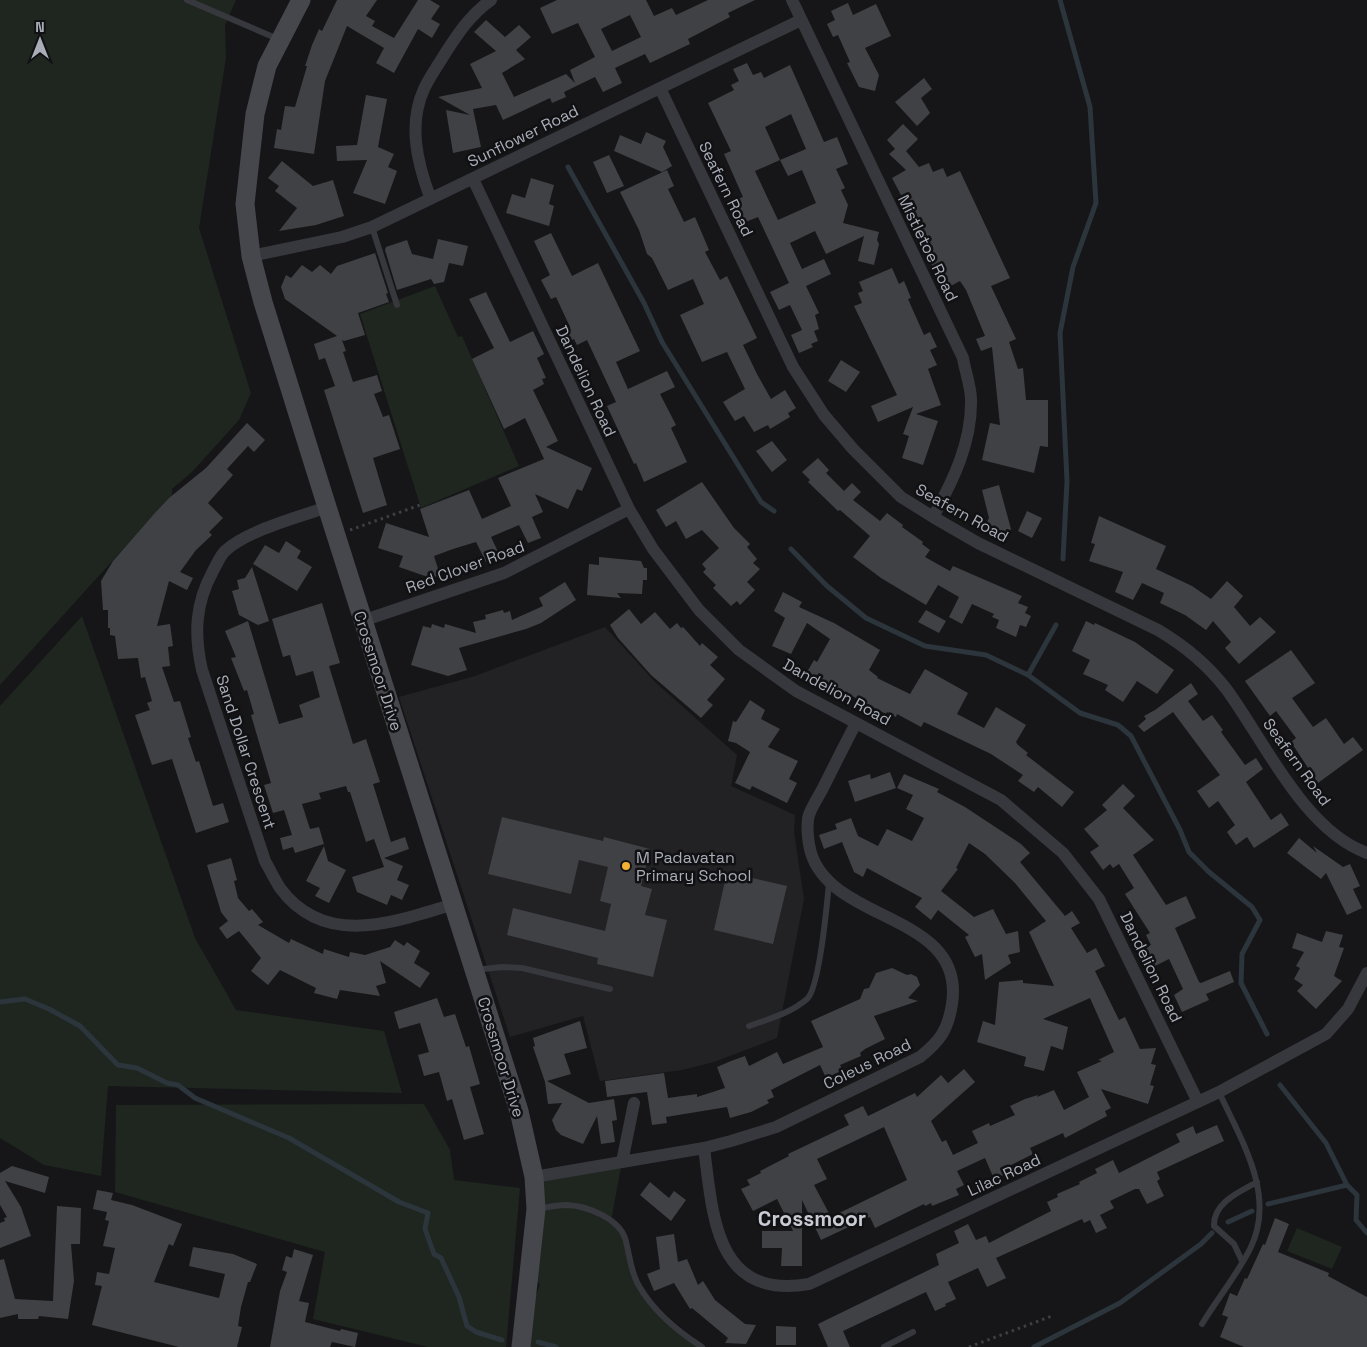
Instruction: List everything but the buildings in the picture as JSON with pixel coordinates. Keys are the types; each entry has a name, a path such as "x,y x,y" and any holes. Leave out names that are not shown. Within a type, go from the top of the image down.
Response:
{"street":[{"name":"Crossmoor Drive","path":"301,0 267,66 261,86 250,149 245,204 251,256 263,302 362,621 519,1111 534,1177 536,1209 521,1347"},
{"path":"430,197 422,175 417,152 415,130 417,109 424,88 462,28 476,11 491,0"},
{"name":"Mistletoe Road","path":"792,0 963,358 971,399 966,443 950,485 933,517"},
{"name":"Sunflower Road","path":"251,256 342,237 372,226 801,20"},
{"name":"Seafern Road","path":"660,88 798,375 824,415 853,449 901,497 933,517 978,543 1158,630 1182,644 1204,663 1226,690 1304,805 1326,828 1357,849 1367,853"},
{"name":"Dandelion Road","path":"473,179 629,509 674,579 700,610 739,650 796,691 1001,800 1063,853 1100,899 1198,1102"},
{"name":"Sand Dollar Crescent","path":"327,508 258,533 224,552 209,579 198,609 197,646 202,670 265,861 281,889 305,912 349,927 372,926 454,904"},
{"name":"Red Clover Road","path":"362,621 504,573 629,509"},
{"name":"Coleus Road","path":"534,1177 704,1148 776,1127 920,1057 938,1043 946,1027 953,996 949,971 943,957 927,940 829,883 817,868 810,852 809,816 856,723"},
{"name":"Lilac Road","path":"704,1148 712,1208 724,1251 740,1271 763,1283 793,1287 809,1284 1219,1092 1326,1034 1348,1009 1367,973"},
{"path":"622,1162 634,1103"}],"lane":[{"path":"186,0 280,39"},
{"path":"372,226 397,305"},
{"path":"749,1026 791,1010 808,998 816,981 829,883"},
{"path":"474,970 502,967 522,968 610,989"},
{"path":"1202,1324 1250,1248 1259,1218 1257,1182 1219,1092"},
{"path":"1242,1260 1234,1244 1214,1226 1213,1219 1216,1210 1224,1202 1257,1182"},
{"path":"536,1209 569,1205 582,1208 611,1221 625,1237 632,1271 648,1300 683,1335 702,1347"},
{"path":"884,1347 913,1332"}],"path":[{"path":"335,534 423,504"},
{"path":"969,1347 1052,1316"}],"shaded area":[{"path":"0,0 236,0 225,25 226,58 199,228 251,393 239,420 192,472 172,489 172,495 0,685"},
{"path":"435,286 458,337 462,336 519,466 421,508 360,314"},
{"path":"82,616 195,938 236,1010 384,1031 402,1093 108,1086 101,1176 44,1165 0,1138 0,706"},
{"name":"M Padavatan Primary School","path":"605,627 655,682 737,755 731,786 795,815 794,832 804,899 777,1038 714,1062 682,1070 600,1081 583,1016 510,1037 399,697 475,676"},
{"path":"424,1104 450,1150 454,1180 520,1188 506,1347 428,1347 313,1319 325,1252 115,1192 116,1105"},
{"path":"622,1162 611,1221 620,1229 631,1271 648,1300 702,1347 522,1347 524,1298 537,1293 540,1284 527,1277 534,1177"},
{"path":"1297,1228 1342,1247 1332,1269 1287,1251"}],"waterway":[{"path":"1060,0 1090,107 1096,203 1073,267 1060,333 1067,481 1063,559"},
{"path":"568,167 644,303 662,342 761,502 774,511"},
{"path":"791,549 827,586 866,618 925,646 986,655 1028,675 1080,713 1118,725 1131,736 1180,830 1189,852 1209,872 1252,907 1260,920 1242,954 1241,983 1267,1034"},
{"path":"1028,675 1056,625"},
{"path":"0,1002 25,999 49,1009 80,1026 118,1065 137,1068 167,1083 178,1085 195,1098 289,1138 399,1202 428,1213 425,1229 434,1254 441,1258 459,1297 467,1326 476,1332 502,1340"},
{"path":"1280,1085 1326,1143 1347,1185"},
{"path":"1268,1204 1347,1185 1357,1195 1356,1220 1367,1233"},
{"path":"1228,1222 1252,1211"},
{"path":"1034,1347 1120,1303 1201,1244 1212,1233"},
{"path":"538,1342 556,1347"}],"place":[{"name":"M Padavatan Primary School","path":"626,866"}],"district":[{"name":"Crossmoor","path":"812,1218"}]}
